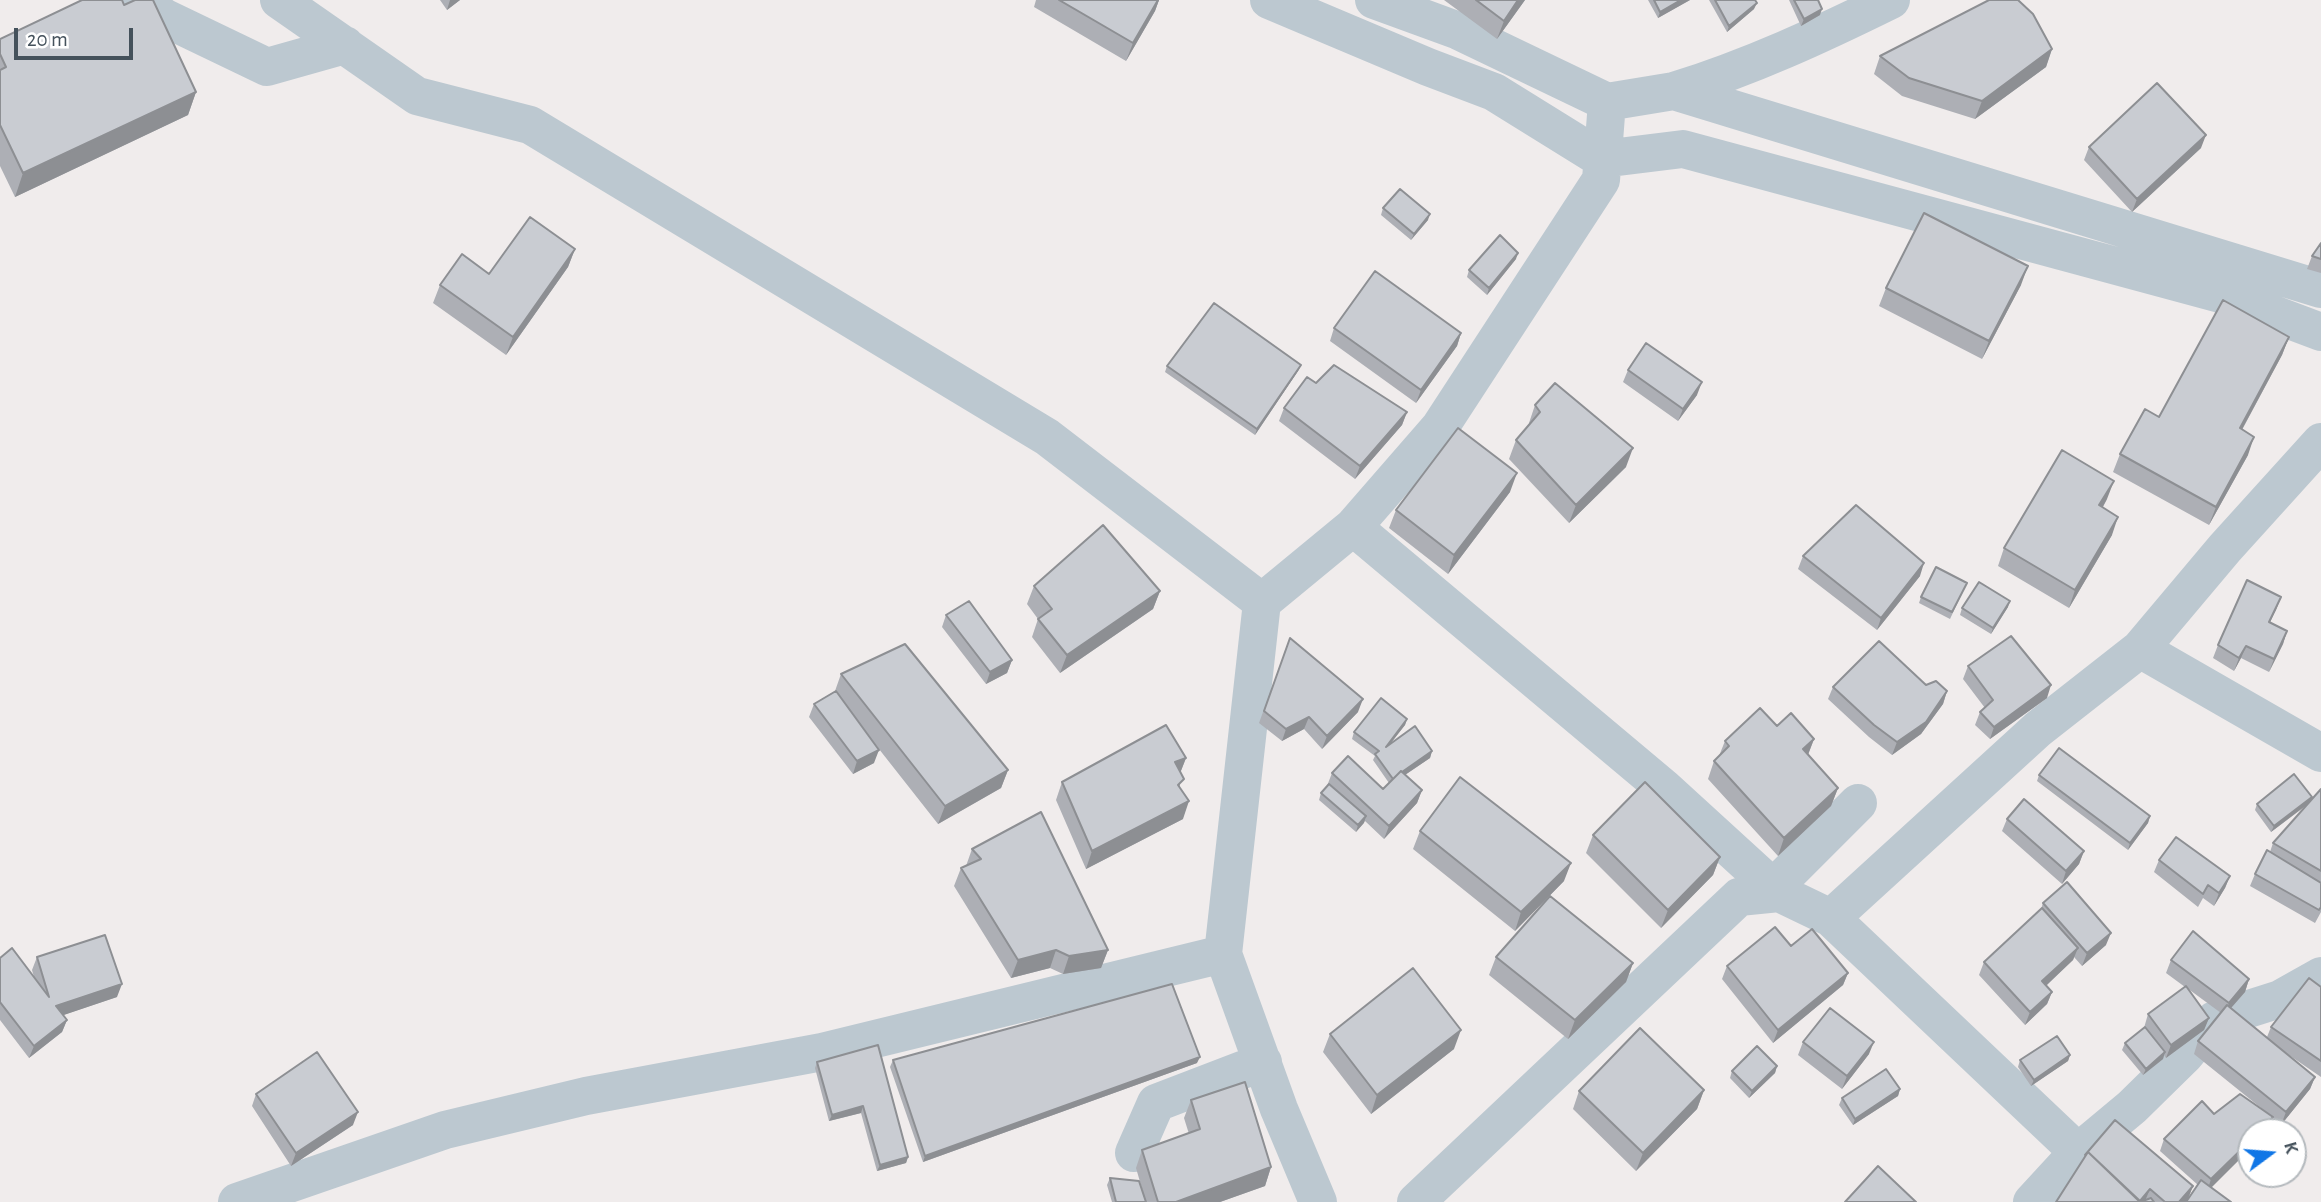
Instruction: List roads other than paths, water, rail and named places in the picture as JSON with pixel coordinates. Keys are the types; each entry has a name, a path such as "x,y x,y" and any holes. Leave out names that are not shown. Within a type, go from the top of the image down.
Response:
{"street":[{"path":"139,0 165,18 267,67 345,45"},
{"path":"279,0 417,96 530,125 1035,430 1262,603"},
{"path":"1269,0 1494,92 1602,159 1683,149 2220,294 2321,332"},
{"path":"1374,0 1458,31 1607,102 1674,91 1722,76 1791,48 1892,0"},
{"path":"1674,91 2321,289"},
{"path":"1318,1202 1279,1109 1223,954 1262,603 1353,527 1440,427 1601,180 1607,102"},
{"path":"1831,918 2038,729 2140,649 2225,548 2321,442"},
{"path":"1353,527 1664,788 1776,890 1831,918 2078,1152"},
{"path":"2140,649 2321,753"},
{"path":"1416,1202 1739,897 1776,890 1858,803"},
{"path":"237,1202 444,1130 586,1096 822,1052 1223,954"},
{"path":"2032,1202 2078,1152 2132,1107 2185,1055 2214,1020 2280,999 2321,976"},
{"path":"1134,1153 1156,1103 1263,1062"}]}
